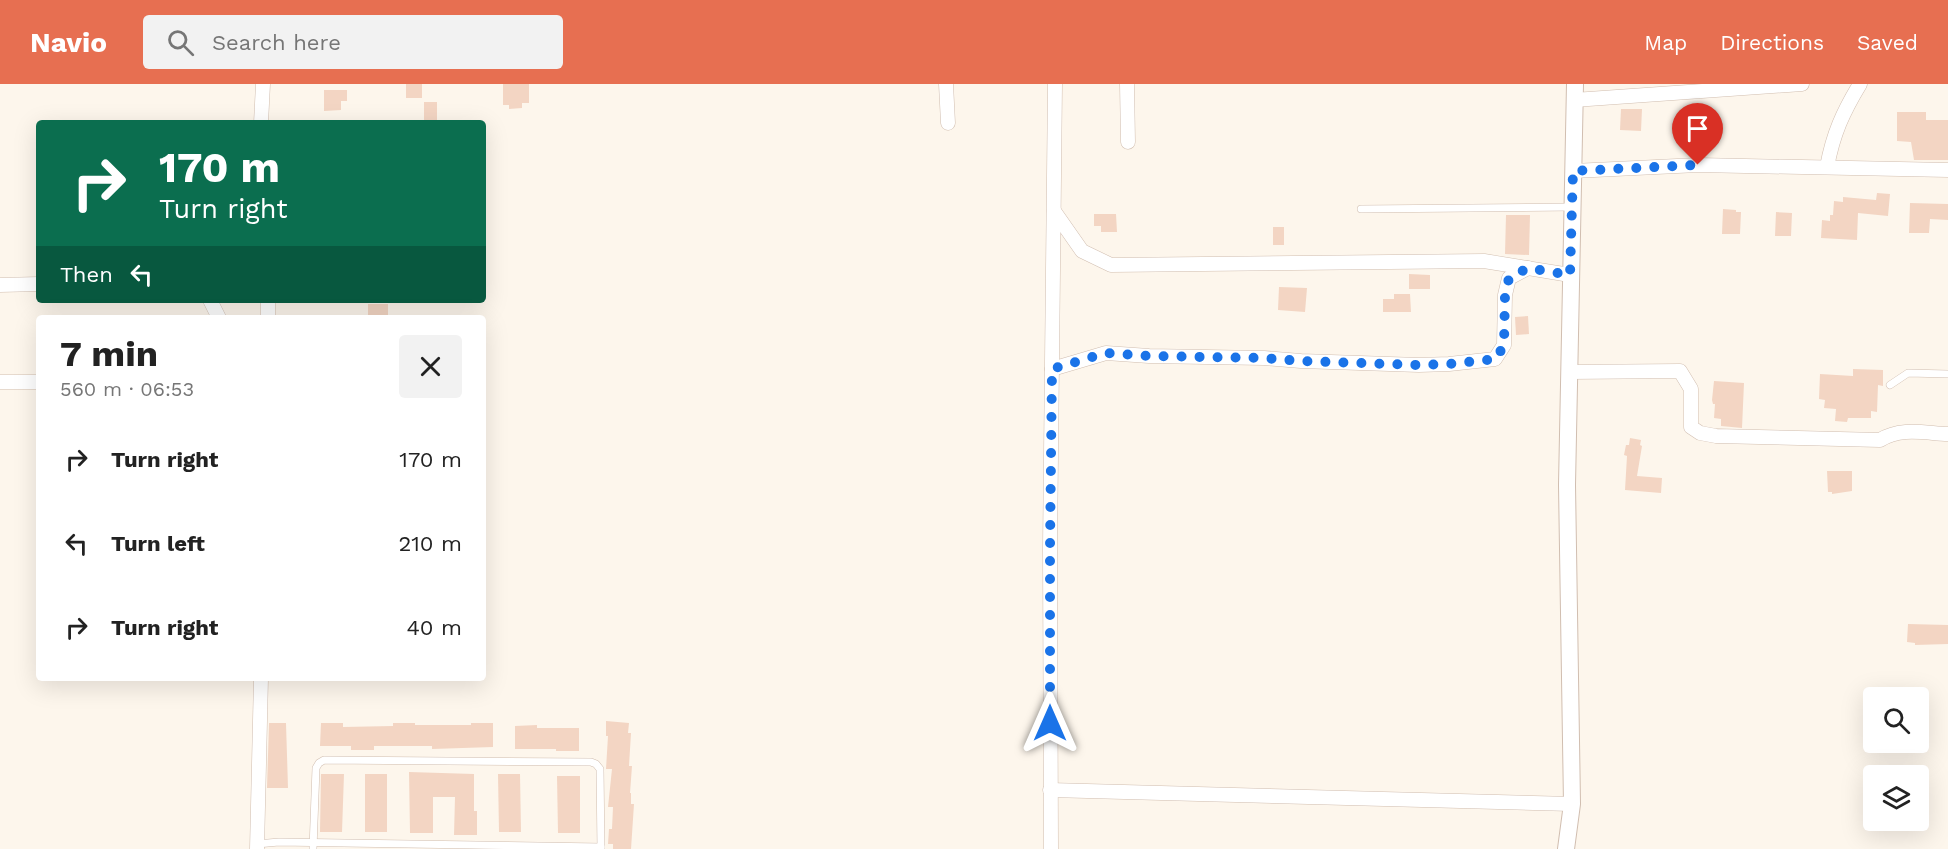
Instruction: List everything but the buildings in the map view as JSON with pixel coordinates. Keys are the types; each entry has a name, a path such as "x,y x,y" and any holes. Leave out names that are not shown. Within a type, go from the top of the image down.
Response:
{"street":[{"path":"261,120 263,84"},
{"path":"946,84 948,123"},
{"path":"1051,849 1050,547 1055,84"},
{"path":"1127,84 1128,142"},
{"path":"1566,849 1572,804 1567,485 1575,92 1802,84"},
{"path":"1827,167 1832,141 1840,119 1860,84"},
{"path":"1573,171 1698,165 1948,170"},
{"path":"1054,211 1082,251 1111,265 1484,261 1570,275"},
{"path":"1052,369 1106,353 1419,365 1496,359 1504,345 1505,295 1509,278 1528,268"},
{"path":"0,285 36,284"},
{"path":"1569,372 1680,371 1691,389 1691,427 1700,433 1716,436 1880,440 1890,433 1904,431 1948,434"},
{"path":"0,382 36,382"},
{"path":"257,847 261,681"},
{"path":"1050,790 1572,804"}],"lane":[{"path":"1361,209 1572,207"},
{"path":"1890,385 1908,373 1948,374"},
{"path":"257,847 279,842 313,846 601,848 600,769 591,762 324,760 316,768 313,846"}],"route":[{"path":"1050,723 1052,369 1106,353 1419,365 1496,359 1504,345 1505,295 1509,278 1528,268 1570,275 1573,171 1698,165"}]}
